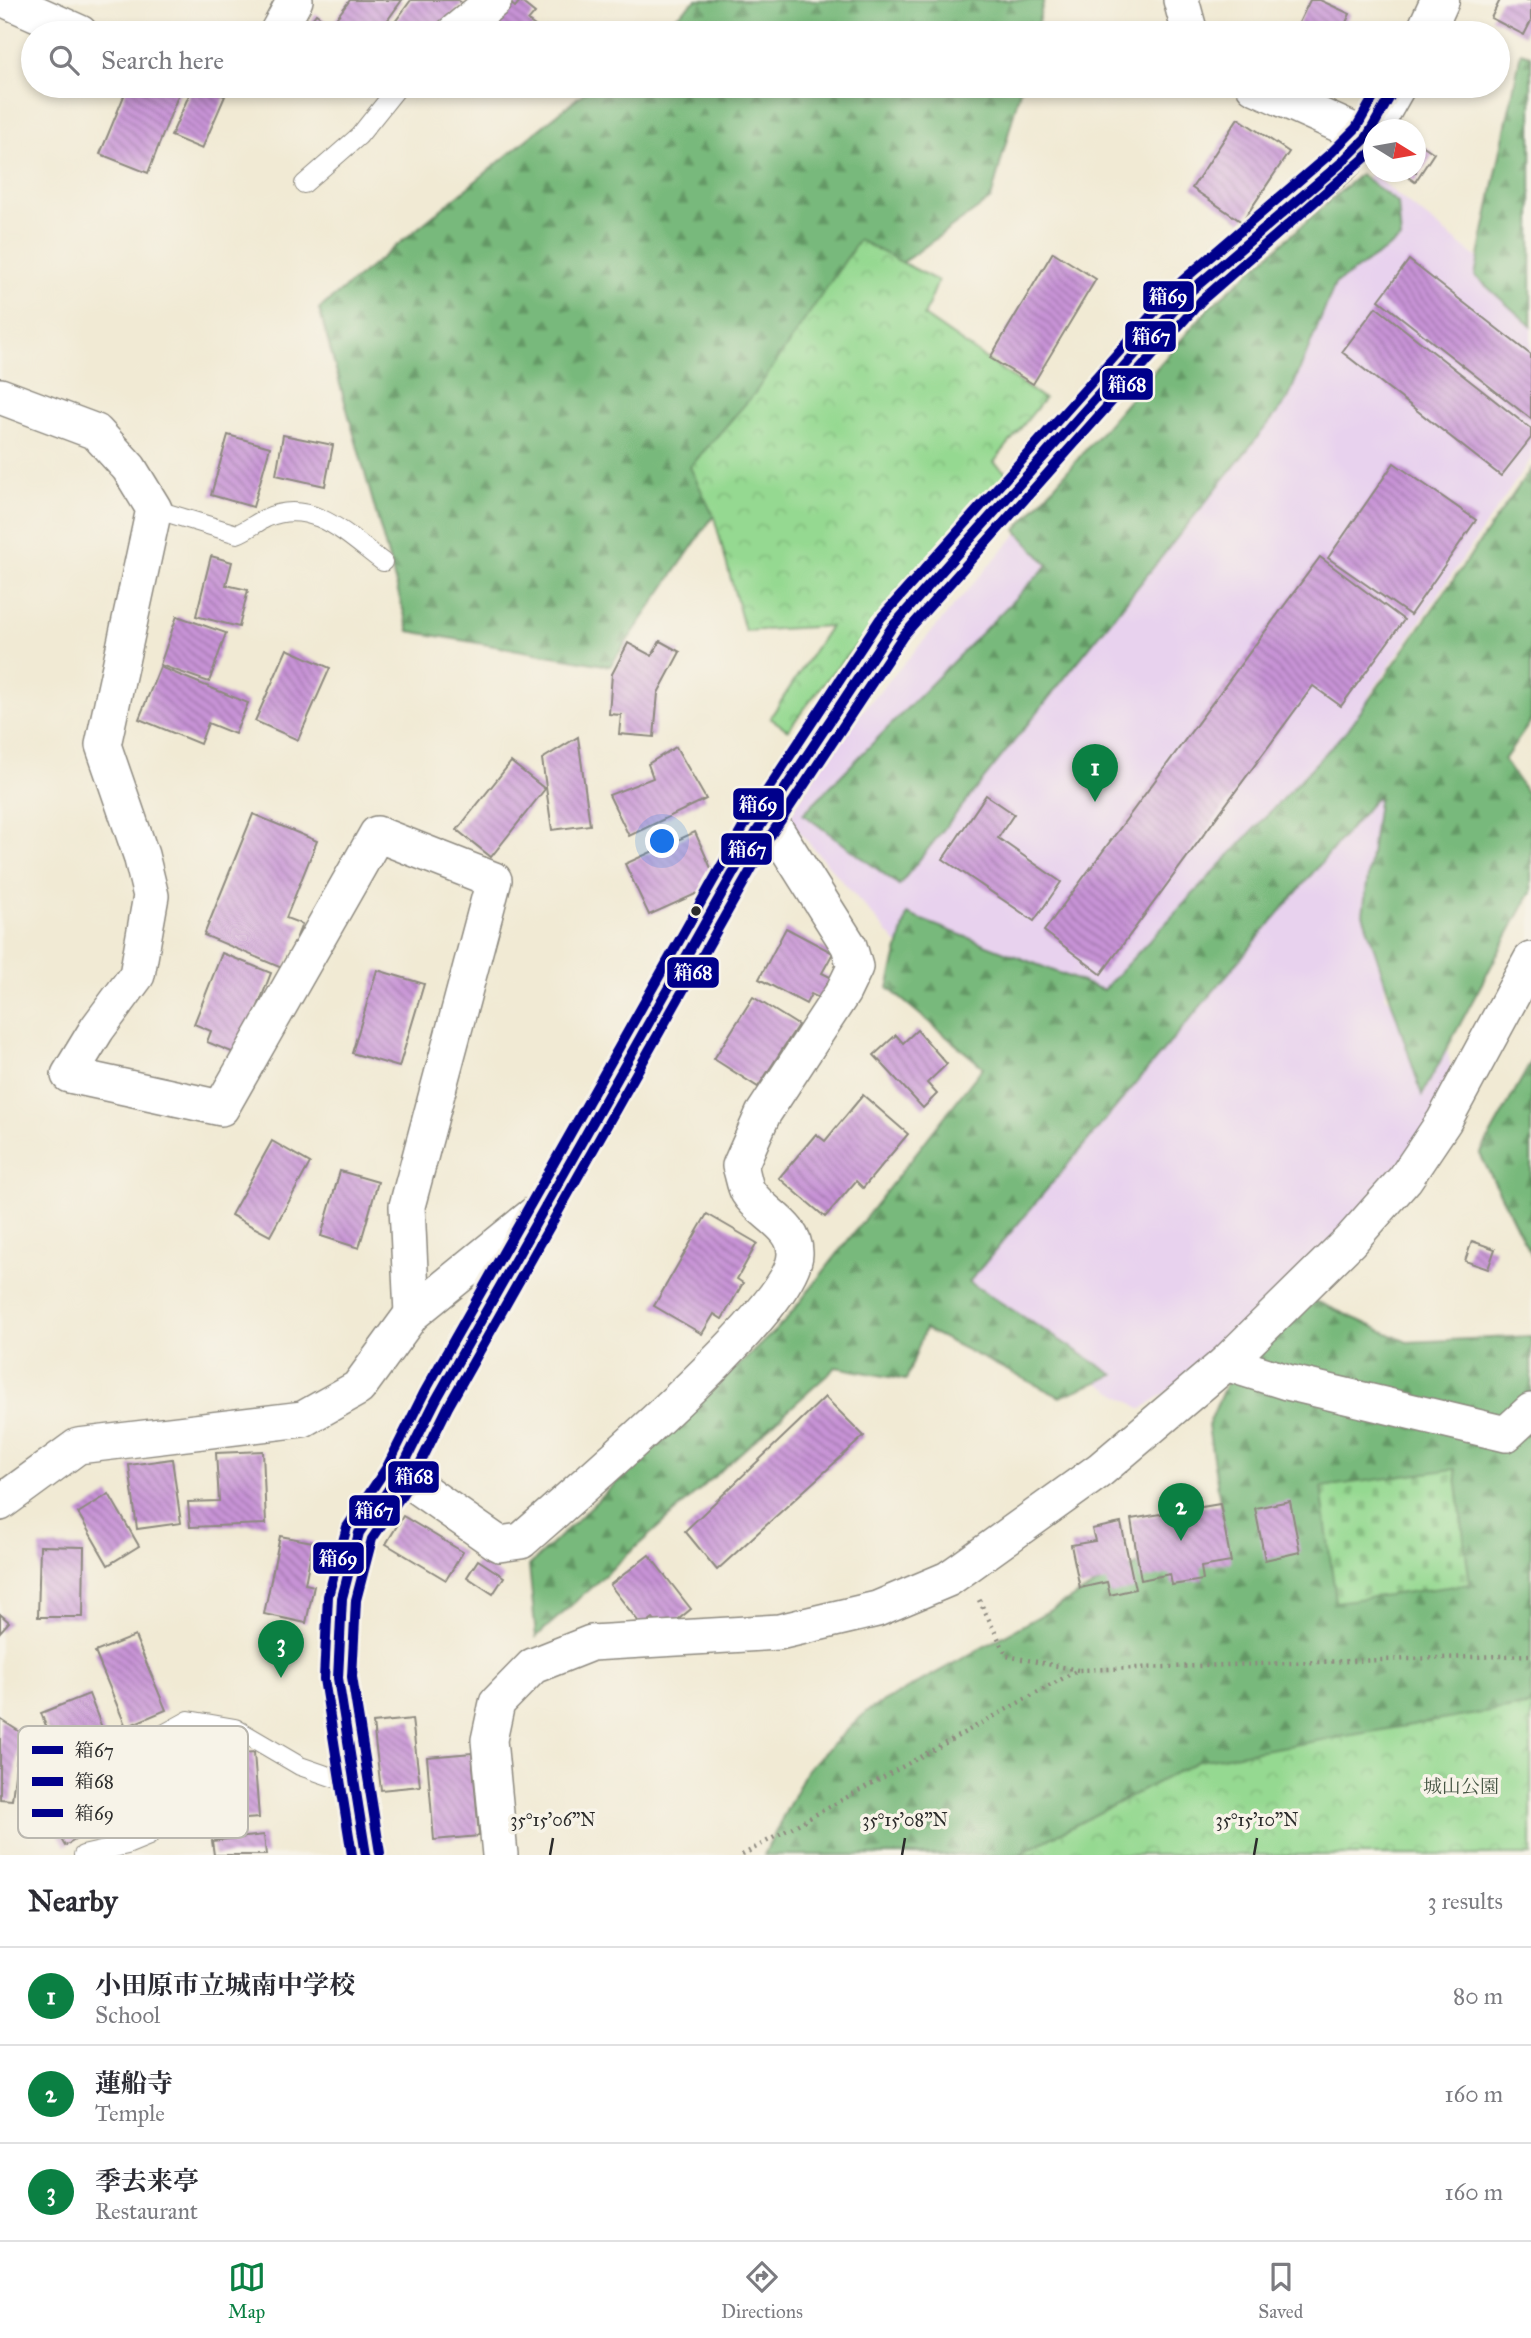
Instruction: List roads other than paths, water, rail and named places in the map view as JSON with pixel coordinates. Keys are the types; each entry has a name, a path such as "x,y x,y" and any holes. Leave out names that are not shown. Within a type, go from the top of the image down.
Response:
{"street":[{"path":"6,0 53,21"},
{"path":"284,21 295,0"},
{"path":"469,21 494,0"},
{"path":"1181,0 1187,21"},
{"path":"1430,21 1440,0"},
{"path":"1281,98 1363,135"},
{"path":"1377,119 1389,98"},
{"path":"366,1855 338,1678 342,1598 359,1533 399,1474 436,1401 544,1207 767,816 892,627 1010,493 1192,290 1341,163 1363,141"},
{"path":"0,396 96,432 129,468 154,509 103,745 141,855 151,896 137,975 97,1028 69,1075 221,1108 377,834 494,880 407,1206 412,1314"},
{"path":"399,1474 499,1544 521,1541 680,1398 760,1317 785,1280 795,1256 792,1237 749,1193 740,1167 763,1114 844,992 855,967 849,946 767,816"},
{"path":"500,1855 488,1740 498,1703 533,1666 591,1643 779,1632 877,1609 948,1579 1100,1470 1226,1363 1350,1241 1405,1179 1444,1121 1531,960"},
{"path":"0,1503 78,1446 303,1419 358,1388 412,1314 544,1207"},
{"path":"1226,1363 1286,1382 1506,1434 1531,1411"}],"lane":[{"path":"304,184 359,136 389,98"},
{"path":"154,509 237,534 267,517 301,509 326,520 383,562"},
{"path":"179,1726 190,1720 224,1726"},
{"path":"248,1736 300,1766 357,1786"},
{"path":"83,1855 127,1845 144,1838"}],"place":[{"name":"小田原市立城南中学校","path":"1095,802"},
{"name":"蓮船寺","path":"1181,1541"},
{"name":"季去来亭","path":"281,1678"}],"park label":[{"name":"城山公園","path":"1461,1786"}]}
